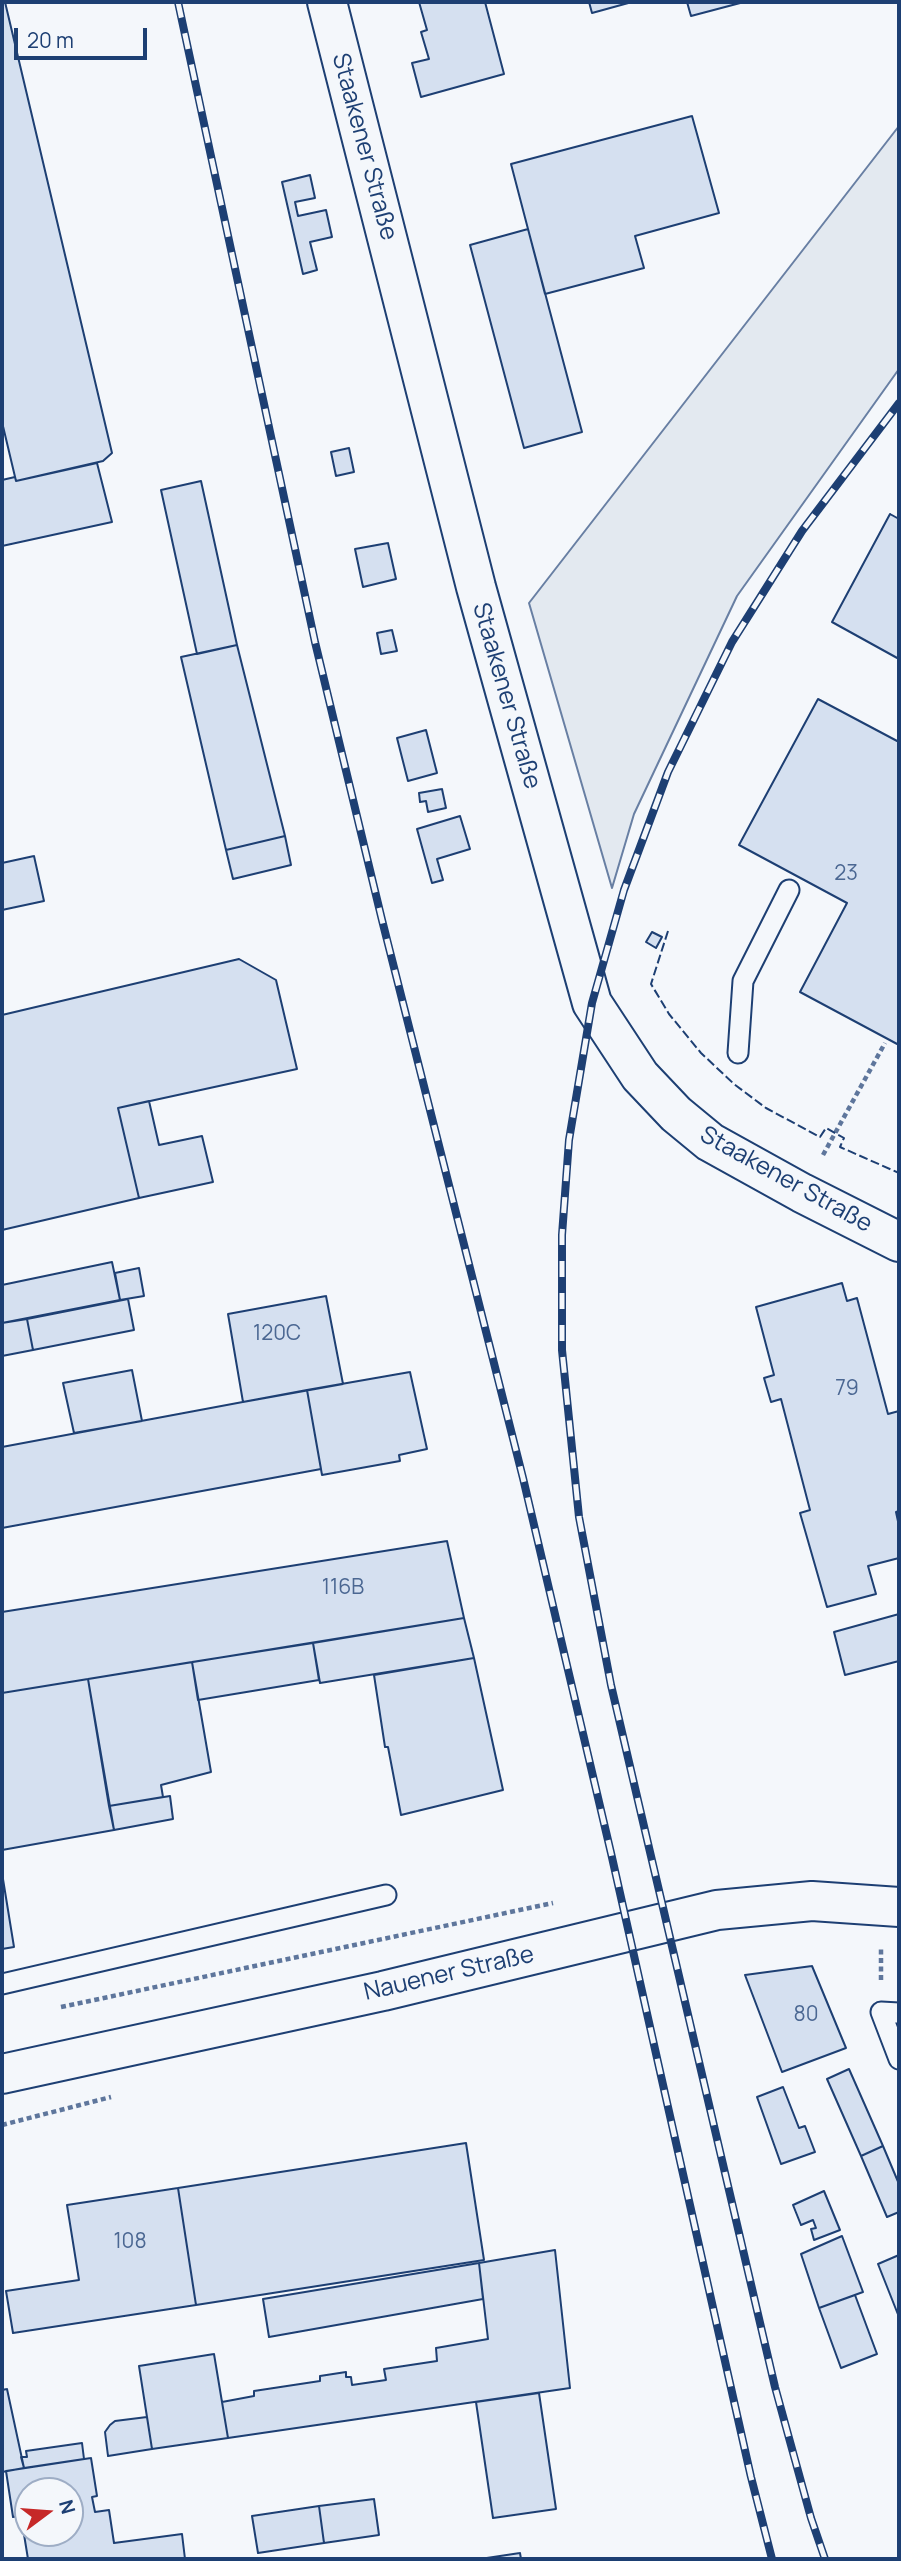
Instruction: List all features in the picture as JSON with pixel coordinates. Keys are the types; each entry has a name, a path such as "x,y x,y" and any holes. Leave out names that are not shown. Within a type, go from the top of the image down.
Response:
{"street":[{"name":"Staakener Straße","path":"327,2 476,587 592,1003 640,1076 676,1114 710,1142 899,1242"},
{"name":"Nauener Straße","path":"2,2074 383,1991 717,1910 812,1901 899,1907"}],"lane":[{"path":"738,1053 743,981 789,890"},
{"path":"2,1984 386,1895"},
{"path":"899,2013 881,2012 899,2059"}],"path":[{"path":"803,1193 885,1042"},
{"path":"2,2125 119,2095"}],"shaded area":[{"path":"899,126 899,369 737,596 634,814 612,888 529,603"}],"building":[{"path":"2,2 5,2 112,453 103,461 16,481 2,422"},
{"path":"419,2 485,2 504,74 421,97 412,63 429,59 421,32 427,30"},
{"path":"589,2 632,2 592,13"},
{"path":"687,2 744,2 691,16"},
{"path":"692,116 719,213 635,236 644,268 545,294 511,164"},
{"path":"310,175 315,198 295,202 298,216 326,210 332,237 310,242 317,270 303,274 282,182"},
{"path":"528,229 582,432 524,448 470,245"},
{"path":"349,448 354,472 336,476 331,452"},
{"path":"97,463 112,522 2,546 2,480 15,477 16,481"},
{"path":"201,481 237,645 197,654 161,490"},
{"path":"890,514 899,519 899,659 832,622"},
{"path":"388,543 396,579 363,587 355,549"},
{"path":"392,630 397,651 381,654 377,633"},
{"path":"237,645 285,836 226,850 181,657"},
{"path":"818,699 899,742 899,1045 800,992 847,903 739,845"},
{"path":"426,730 437,773 408,781 397,738"},
{"path":"442,789 446,808 428,812 426,801 420,802 419,793"},
{"path":"460,816 470,849 437,859 443,880 432,883 417,829"},
{"path":"285,836 291,865 233,879 226,850"},
{"path":"34,856 44,901 2,910 2,863"},
{"path":"652,932 662,937 656,948 646,942"},
{"path":"239,959 276,980 297,1069 118,1108 139,1198 2,1230 2,1015"},
{"path":"149,1101 159,1145 202,1136 213,1182 139,1198 118,1108"},
{"path":"112,1262 120,1300 2,1323 2,1285"},
{"path":"139,1268 144,1296 120,1300 115,1273"},
{"path":"842,1283 847,1301 857,1298 888,1414 899,1411 899,1511 896,1512 899,1558 868,1566 876,1594 827,1607 800,1513 810,1510 781,1399 771,1402 764,1378 774,1375 756,1307"},
{"path":"326,1296 343,1384 243,1402 228,1314"},
{"path":"128,1299 134,1330 33,1350 27,1319"},
{"path":"27,1319 33,1350 2,1356 2,1323"},
{"path":"132,1370 142,1421 74,1433 63,1383"},
{"path":"410,1372 427,1449 399,1455 400,1461 322,1475 307,1390"},
{"path":"307,1390 321,1469 2,1528 2,1447"},
{"path":"447,1541 464,1618 2,1693 2,1612"},
{"path":"899,1614 899,1661 845,1675 834,1632"},
{"path":"464,1618 474,1658 320,1683 313,1643"},
{"path":"313,1643 319,1680 198,1700 192,1662"},
{"path":"474,1658 503,1790 401,1815 388,1747 385,1747 374,1675"},
{"path":"192,1662 211,1772 161,1785 163,1797 109,1806 88,1679"},
{"path":"88,1679 114,1830 2,1850 2,1693"},
{"path":"170,1796 173,1819 114,1830 109,1806"},
{"path":"2,1873 14,1947 2,1949"},
{"path":"812,1966 846,2048 782,2072 745,1975"},
{"path":"849,2069 883,2146 861,2156 827,2079"},
{"path":"783,2087 799,2128 805,2126 815,2152 781,2164 757,2097"},
{"path":"466,2143 484,2260 196,2305 178,2188"},
{"path":"883,2146 899,2184 899,2212 887,2217 861,2156"},
{"path":"178,2188 196,2305 13,2333 6,2291 79,2280 67,2205"},
{"path":"824,2191 840,2230 814,2240 811,2229 816,2228 813,2220 801,2225 793,2205"},
{"path":"842,2236 863,2292 819,2308 801,2254"},
{"path":"555,2250 570,2388 228,2438 222,2402 254,2396 254,2391 320,2381 320,2376 346,2372 346,2377 351,2377 352,2385 386,2380 384,2369 437,2361 436,2348 488,2339 479,2263"},
{"path":"899,2255 899,2317 878,2264"},
{"path":"479,2263 483,2299 269,2337 263,2299"},
{"path":"855,2295 877,2354 841,2368 819,2308"},
{"path":"214,2354 228,2438 152,2449 139,2366"},
{"path":"7,2389 24,2468 2,2472 2,2390"},
{"path":"539,2393 556,2509 493,2518 476,2402"},
{"path":"147,2417 152,2449 108,2456 105,2432 110,2425 115,2421"},
{"path":"82,2443 84,2459 24,2468 21,2457 27,2457 26,2451"},
{"path":"91,2458 97,2496 92,2497 95,2512 109,2510 114,2543 182,2534 185,2559 28,2559 26,2547 84,2547 84,2477 14,2477 13,2517 6,2471"},
{"path":"374,2499 379,2535 324,2543 319,2506"},
{"path":"319,2506 324,2543 258,2553 252,2516"},
{"path":"520,2553 521,2559 480,2559"}],"railway":[{"path":"178,2 315,642 382,920 523,1478 772,2559"},
{"path":"825,2559 775,2387 611,1685 579,1517 562,1350 562,1235 569,1140 592,1003 624,890 668,772 732,642 802,531 899,403"}],"fence":[{"path":"668,931 651,984 669,1014 701,1053 734,1084 766,1108 820,1137 826,1128 844,1138 840,1147 899,1173"}]}
